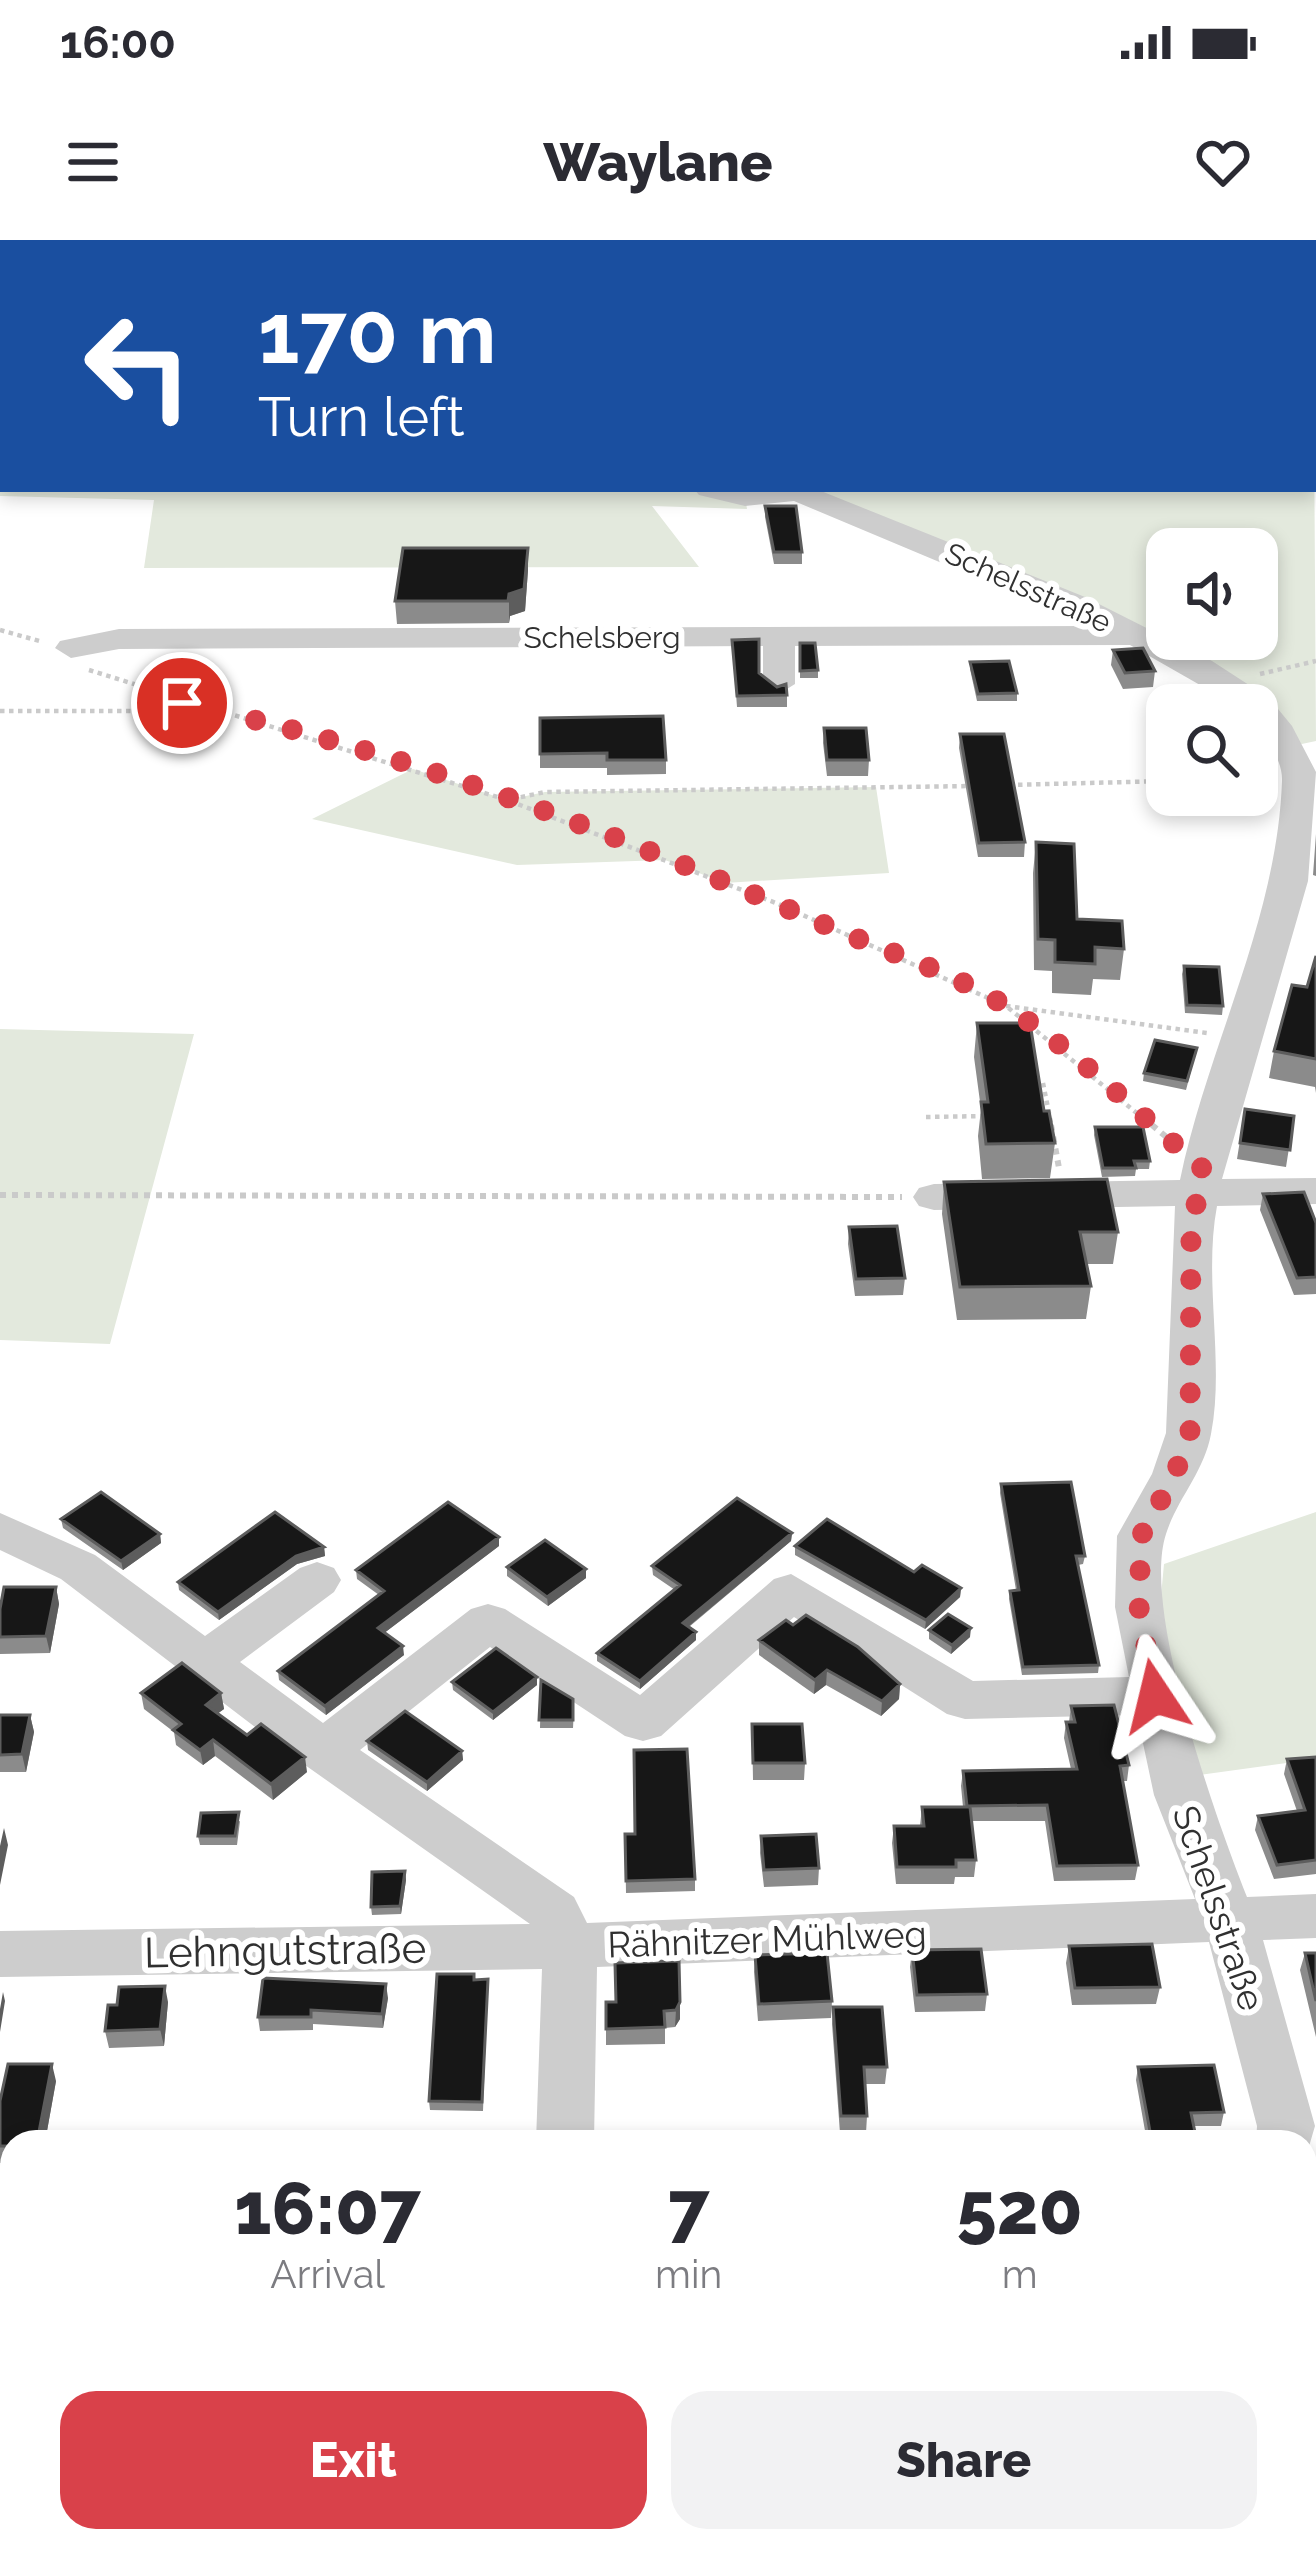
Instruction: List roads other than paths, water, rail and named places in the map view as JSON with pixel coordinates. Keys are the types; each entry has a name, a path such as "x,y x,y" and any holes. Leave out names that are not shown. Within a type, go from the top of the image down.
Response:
{"street":[{"path":"722,492 745,497 787,492"},
{"name":"Schelsstraße","path":"797,492 1074,604 1225,684"},
{"name":"Schelsberg","path":"70,648 119,639 1134,635"},
{"path":"778,638 779,684"},
{"name":"Schelsstraße","path":"1278,731 1300,774 1290,881 1201,1181 1191,1230 1190,1432 1175,1474 1141,1536 1139,1607 1180,1796 1231,1923 1296,2129"},
{"path":"934,1197 1064,1195 1201,1181 1316,1191"},
{"name":"Rähnitzer Mühlweg","path":"0,1530 78,1567 323,1751 555,1913 570,1946 1316,1916"},
{"path":"206,1661 317,1580"},
{"path":"323,1751 488,1622 643,1722 791,1592 965,1700 1155,1696"},
{"path":"565,2130 570,1946"},
{"name":"Lehngutstraße","path":"0,1954 570,1946"}]}
